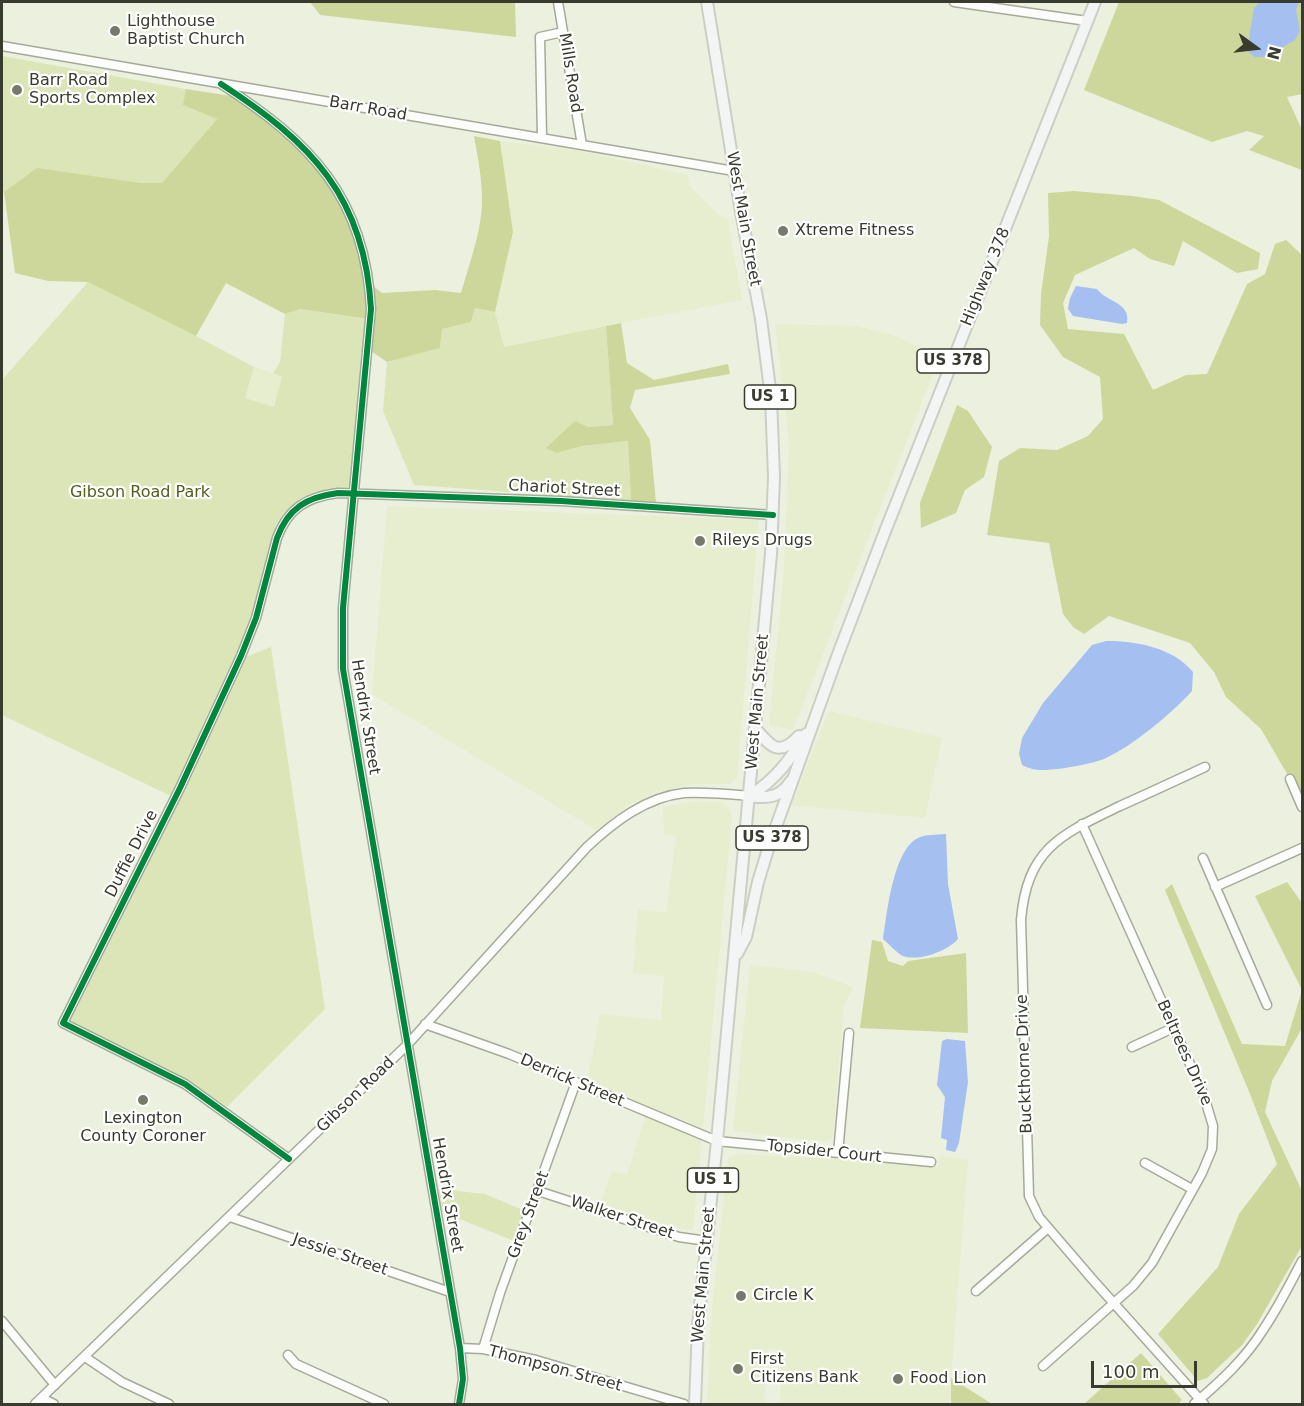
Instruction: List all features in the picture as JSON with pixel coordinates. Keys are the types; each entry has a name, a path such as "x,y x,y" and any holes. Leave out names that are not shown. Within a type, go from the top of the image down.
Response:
{"main road":[{"name":"West Main Street","path":"695,1404 698,1326 750,796 773,515 771,397 707,2"},
{"name":"Highway 378","path":"814,721 887,526 1095,2"},
{"path":"756,729 769,744 781,749 788,747 814,721"},
{"name":"US 378","path":"735,957 746,937 766,855 814,721"},
{"name":"US 378","path":"750,796 786,766 814,721"},
{"path":"750,796 767,798 778,794 788,785 797,771"}],"street":[{"name":"Mills Road","path":"558,2 582,145"},
{"path":"954,2 1087,21"},
{"path":"542,137 540,37 563,32"},
{"name":"Barr Road","path":"2,46 734,171"},
{"name":"Hendrix Street","path":"221,84 275,121 314,159 339,192 357,230 367,269 371,309 342,621 343,669 460,1348 463,1379 459,1404"},
{"name":"Chariot Street","path":"354,494 561,501 773,515"},
{"name":"Duffie Drive","path":"290,1159 184,1084 63,1023 180,788 241,656 256,618 282,525 296,508 306,501 321,495 354,494"},
{"name":"Buckthorne Drive","path":"1199,1403 1035,1211 1028,1189 1021,911 1027,882 1042,856 1061,837 1082,824 1205,767"},
{"path":"1290,779 1302,807"},
{"name":"Gibson Road","path":"38,1401 407,1046 587,847 622,817 639,808 684,793 750,796"},
{"name":"Beltrees Drive","path":"1043,1366 1114,1304 1148,1268 1202,1173 1214,1138 1213,1126 1203,1093 1082,824"},
{"path":"1215,887 1302,848"},
{"path":"1203,858 1267,1005"},
{"name":"Derrick Street","path":"425,1024 492,1047 717,1141"},
{"path":"1132,1047 1173,1028"},
{"path":"838,1153 849,1033"},
{"name":"Grey Street","path":"483,1349 500,1293 576,1082"},
{"name":"Topsider Court","path":"717,1141 931,1162"},
{"path":"1145,1163 1192,1189"},
{"name":"Walker Street","path":"538,1191 680,1237 707,1241"},
{"name":"Jessie Street","path":"230,1217 450,1292"},
{"path":"976,1291 1048,1228"},
{"path":"1199,1403 1235,1366 1264,1329 1302,1262"},
{"path":"2,1321 55,1385"},
{"name":"Thompson Street","path":"460,1348 483,1349 536,1360 684,1404"},
{"path":"288,1355 297,1364 384,1404"},
{"path":"85,1358 122,1382 169,1404"},
{"path":"38,1401 54,1404"}],"shaded area":[{"path":"500,141 582,151 687,175 690,186 718,214 728,220 742,300 503,347 495,312 513,232"},
{"path":"775,324 858,326 892,335 940,356 793,730 769,725 784,569 789,441"},
{"path":"254,367 283,376 274,407 245,398"},
{"path":"387,506 759,520 737,778 730,784 693,784 658,792 630,804 596,830 372,694"},
{"path":"829,711 942,738 925,818 791,805"},
{"path":"695,801 721,802 729,808 732,816 703,1128 587,1083 600,1014 661,1020 664,976 633,973 638,909 666,913 676,836 664,834 663,807"},
{"path":"750,965 813,972 853,987 844,1005 833,1136 830,1140 824,1142 733,1131"},
{"path":"646,1115 702,1139 693,1230 677,1228 600,1204 612,1171 627,1175"},
{"path":"735,1154 938,1166 940,1156 968,1160 950,1404 780,1404 781,1350 767,1349 765,1404 707,1404 711,1317 728,1158"}],"green space":[{"path":"310,2 515,2 516,37 320,15"},
{"path":"1119,2 1302,2 1302,94 1287,97 1302,130 1302,170 1249,150 1264,136 1247,131 1212,142 1084,90"},
{"path":"2,56 186,89 184,105 217,119 162,183 4,192 2,195"},
{"path":"186,89 244,98 295,139 349,209 369,283 382,293 435,290 461,293 477,239 482,206 481,180 474,136 500,141 513,232 495,312 475,308 471,322 442,329 440,348 387,362 371,351 369,319 300,309 285,314 226,283 196,336 88,282 48,281 15,273 4,192 37,168 140,183 162,183 217,119 183,105"},
{"path":"1074,191 1159,200 1260,253 1258,269 1237,273 1183,241 1174,266 1150,259 1134,248 1075,275 1063,303 1068,329 1124,334 1153,390 1186,375 1207,374 1247,284 1265,274 1275,244 1286,240 1302,255 1302,807 1290,779 1261,729 1226,697 1214,672 1190,643 1109,616 1084,634 1073,627 1063,614 1049,543 987,535 999,461 1020,448 1057,450 1088,436 1103,419 1100,377 1063,357 1040,325 1041,294 1049,236 1048,193"},
{"name":"Gibson Road Park","path":"88,282 254,367 245,398 274,407 282,377 273,373 280,362 285,314 300,309 369,319 350,488 314,492 284,512 276,524 260,591 244,637 175,798 2,715 2,380"},
{"path":"475,308 495,312 504,347 606,326 613,425 588,427 557,453 582,446 628,441 631,501 414,485 383,411 387,362 440,348 442,329 471,322"},
{"path":"621,323 627,363 654,380 728,364 730,374 635,390 630,408 650,440 656,502 631,501 628,441 582,446 557,453 546,448 575,421 588,427 613,425 606,326"},
{"path":"957,405 968,411 992,447 984,477 965,490 956,513 921,528 920,503"},
{"path":"271,647 325,1009 227,1107 185,1079 72,1022 69,1015 243,658"},
{"path":"1287,882 1302,903 1302,990 1255,896"},
{"path":"1172,884 1242,1044 1285,1046 1302,990 1302,1028 1272,1081 1265,1112 1302,1191 1302,1246 1257,1324 1242,1345 1207,1378 1198,1381 1158,1334 1218,1267 1239,1214 1277,1164 1165,890"},
{"path":"872,940 882,942 888,961 903,966 908,961 966,953 968,1033 860,1028"},
{"path":"432,1188 485,1194 530,1213 519,1243 435,1209"},
{"path":"1141,1353 1182,1400 1178,1404 1084,1404"},
{"path":"951,1378 992,1404 951,1404"}],"water":[{"path":"1260,2 1299,2 1296,10 1300,31 1295,40 1266,57 1255,57 1247,51 1254,8"},
{"path":"1076,286 1097,289 1122,306 1127,316 1127,323 1073,316 1068,309"},
{"path":"1106,641 1141,644 1175,657 1193,672 1192,691 1151,729 1104,759 1048,770 1035,770 1022,765 1019,754 1022,738 1043,703 1092,645"},
{"path":"946,834 948,884 958,939 947,948 923,957 901,955 883,939 889,899 897,869 909,845 918,838"},
{"path":"947,1039 965,1041 968,1082 959,1143 955,1152 946,1150 947,1140 941,1138 945,1097 937,1085 942,1041"}],"cycle path":[{"path":"221,84 282,128 328,176 345,204 358,235 367,270 371,309 343,608 343,669 460,1348 463,1379 459,1404"},
{"path":"289,1159 185,1084 63,1023 180,788 241,656 256,618 277,538 287,519 308,501 338,493 561,501 773,515"}],"place":[{"name":"Lighthouse Baptist Church","path":"115,31"},
{"name":"Barr Road Sports Complex","path":"17,90"},
{"name":"Xtreme Fitness","path":"783,231"},
{"name":"Rileys Drugs","path":"700,541"},
{"name":"Lexington County Coroner","path":"143,1100"},
{"name":"Circle K","path":"741,1296"},
{"name":"First Citizens Bank","path":"738,1369"},
{"name":"Food Lion","path":"898,1379"}]}
